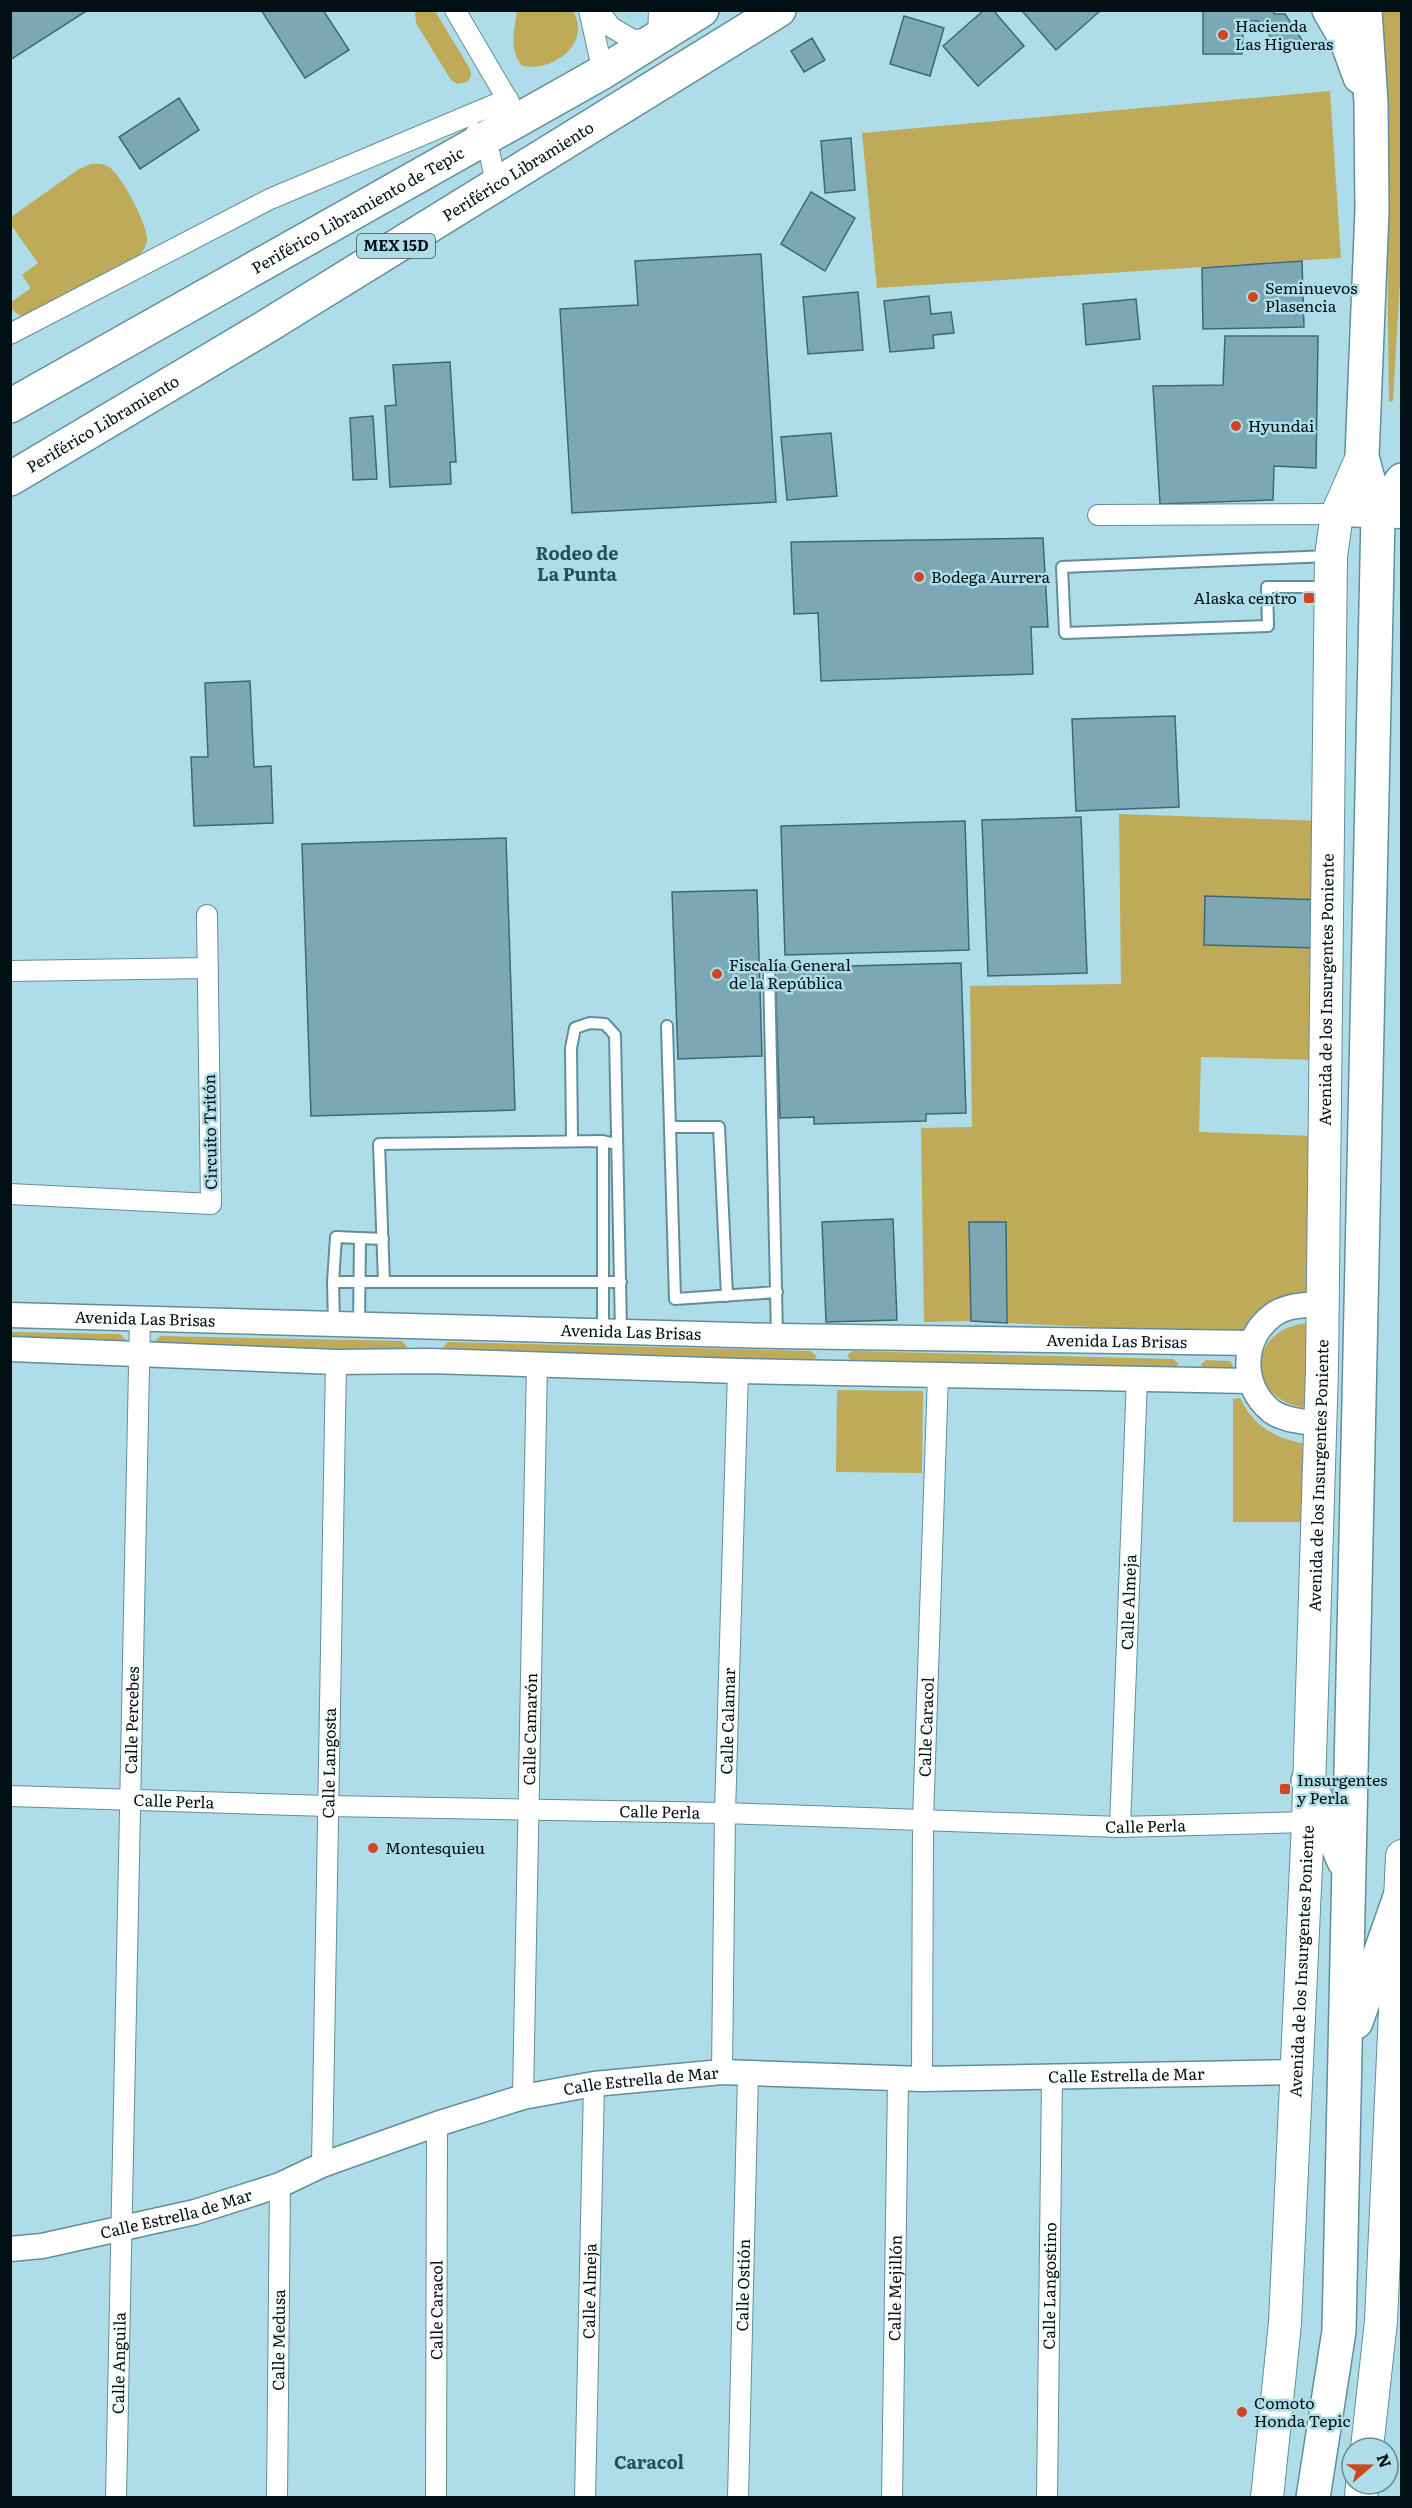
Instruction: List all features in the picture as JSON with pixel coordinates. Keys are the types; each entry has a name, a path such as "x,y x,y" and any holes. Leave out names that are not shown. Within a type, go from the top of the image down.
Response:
{"highway":[{"name":"Periférico Libramiento de Tepic","path":"10,405 482,140 513,109 603,72 658,25 702,10"},
{"path":"1329,10 1346,39 1371,103"},
{"name":"Avenida de los Insurgentes Poniente","path":"1313,2498 1339,2331 1348,1871 1390,516 1362,457 1372,210 1371,103 1365,10"},
{"path":"658,25 676,46 766,15"},
{"name":"Periférico Libramiento","path":"10,479 264,328 766,15"},
{"path":"264,328 347,265 494,174 626,88 657,55 658,25"},
{"path":"1390,516 1401,480"},
{"path":"1308,1781 1348,1871"},
{"path":"1346,2050 1401,1894"}],"main road":[{"name":"Avenida de los Insurgentes Poniente","path":"1267,2498 1285,2323 1308,1822 1320,1424 1332,555 1337,514 1362,457"},
{"path":"1369,2436 1391,2324 1401,1856"}],"street":[{"path":"10,334 270,199 455,120 513,109 455,10"},
{"path":"589,10 603,72"},
{"path":"598,10 611,27 633,40 658,25"},
{"path":"455,120 469,125 482,140 490,155 494,174"},
{"path":"1098,515 1337,514 1390,516"},
{"name":"Circuito Tritón","path":"10,1194 211,1204 207,915"},
{"path":"10,971 208,968"},
{"path":"1320,1424 1289,1420 1272,1411 1259,1398 1250,1381 1247,1362 1251,1343 1260,1327 1274,1314 1292,1306 1322,1304"},
{"name":"Avenida Las Brisas","path":"10,1315 777,1336 1251,1343"},
{"name":"Calle Percebes","path":"120,2229 140,1318"},
{"path":"430,1361 432,1327"},
{"path":"1191,1380 1193,1342"},
{"name":"Avenida Las Brisas","path":"10,1349 336,1362 537,1363 738,1371 1250,1381"},
{"name":"Calle Langosta","path":"322,2165 336,1362"},
{"name":"Calle Camarón","path":"523,2097 537,1363"},
{"name":"Calle Calamar","path":"722,2072 725,1813 738,1371"},
{"name":"Calle Caracol","path":"922,2079 924,1820 938,1375"},
{"name":"Calle Almeja","path":"1120,1827 1137,1378"},
{"name":"Calle Perla","path":"10,1796 328,1806 725,1813 1120,1827 1308,1822"},
{"name":"Calle Estrella de Mar","path":"10,2249 42,2246 195,2212 280,2185 322,2165 437,2124 523,2097 594,2084 722,2072 922,2079 1296,2072"},
{"name":"Calle Ostión","path":"738,2498 748,2073"},
{"name":"Calle Langostino","path":"1047,2498 1052,2076"},
{"name":"Calle Mejillón","path":"892,2498 898,2078"},
{"name":"Calle Almeja","path":"585,2498 594,2084"},
{"name":"Calle Caracol","path":"436,2498 437,2124"},
{"name":"Calle Medusa","path":"277,2498 280,2185"},
{"name":"Calle Anguila","path":"116,2498 120,2229"}],"lane":[{"path":"1332,555 1062,567 1065,633 1268,626 1267,587 1332,587"},
{"path":"768,970 777,1336"},
{"path":"572,1141 572,1048 575,1028 590,1023 605,1024 615,1035 620,1236 621,1282 612,1332"},
{"path":"667,1026 675,1299 777,1292"},
{"path":"670,1127 719,1127 727,1296"},
{"path":"603,1141 603,1282 612,1332"},
{"path":"384,1282 379,1144 603,1141 616,1144"},
{"path":"602,1187 618,1188"},
{"path":"604,1236 620,1236"},
{"path":"334,1324 333,1282 336,1237 383,1239"},
{"path":"359,1324 360,1239"},
{"path":"333,1282 621,1282"}],"shaded area":[{"path":"415,11 435,11 470,69 471,76 467,82 457,84 451,80 416,23"},
{"path":"517,11 573,11 578,23 573,44 557,60 546,65 522,66 514,46"},
{"path":"1379,11 1400,11 1401,40 1402,248 1393,401 1389,402 1386,148"},
{"path":"1330,91 1341,258 877,288 862,133"},
{"path":"91,164 107,166 120,180 144,225 146,245 138,257 80,293 47,310 22,316 11,309 10,303 31,288 22,275 38,263 11,225 11,217 79,169"},
{"path":"1119,814 1324,821 1322,900 1206,896 1204,944 1320,948 1317,1060 1201,1057 1199,1132 1315,1136 1311,1296 1243,1334 1007,1323 1006,1222 970,1222 971,1321 924,1322 921,1128 972,1127 970,986 1121,984"},
{"path":"1309,1323 1307,1408 1286,1403 1272,1392 1263,1379 1261,1364 1264,1350 1273,1337 1288,1328"},
{"path":"11,1332 120,1334 127,1341 119,1345 11,1343"},
{"path":"161,1336 402,1341 407,1347 401,1353 160,1347 155,1340"},
{"path":"448,1342 811,1351 817,1357 811,1362 448,1353 443,1347"},
{"path":"853,1351 1173,1359 1179,1364 1173,1369 852,1362 847,1355"},
{"path":"1206,1360 1230,1361 1233,1366 1231,1370 1203,1369 1201,1364"},
{"path":"837,1390 923,1391 922,1473 836,1472"},
{"path":"1240,1398 1252,1417 1267,1430 1285,1439 1307,1444 1309,1522 1233,1522 1233,1399"}],"building":[{"path":"10,10 88,10 10,60"},
{"path":"261,10 323,10 349,50 305,78"},
{"path":"984,10 993,10 1024,46 978,86 943,46"},
{"path":"1025,10 1100,11 1056,50 1023,12"},
{"name":"Hacienda Las Higueras","path":"1203,10 1274,10 1274,14 1285,14 1302,40 1274,41 1258,21 1249,21 1249,30 1243,29 1242,54 1203,54"},
{"path":"904,16 944,28 930,76 890,64"},
{"path":"812,38 825,60 804,72 791,51"},
{"path":"179,98 199,130 140,169 119,137"},
{"path":"851,138 855,190 825,193 821,141"},
{"path":"811,192 855,218 825,271 781,244"},
{"path":"761,254 776,502 572,513 560,309 638,305 635,261"},
{"name":"Seminuevos Plasencia","path":"1302,261 1304,327 1203,329 1202,268"},
{"path":"858,292 863,350 808,354 803,297"},
{"path":"929,296 931,314 951,312 954,333 933,335 934,348 890,352 884,301"},
{"path":"1136,299 1140,339 1086,345 1083,304"},
{"name":"Hyundai","path":"1225,336 1318,336 1316,468 1274,466 1273,500 1160,504 1153,386 1223,385"},
{"path":"450,362 456,462 450,462 451,484 390,487 385,406 396,405 393,365"},
{"path":"373,416 377,479 353,480 350,418"},
{"path":"831,433 837,496 787,500 781,437"},
{"name":"Bodega Aurrera","path":"1043,538 1048,627 1031,627 1033,674 821,681 818,613 794,614 791,542"},
{"path":"250,681 254,767 271,766 273,823 194,826 191,757 208,757 205,683"},
{"path":"1175,716 1179,807 1076,811 1072,719"},
{"path":"1081,817 1087,973 988,976 982,820"},
{"path":"965,821 969,950 785,955 781,826"},
{"path":"506,838 515,1110 311,1116 302,844"},
{"name":"Fiscalía General de la República","path":"757,890 762,1056 678,1059 672,892"},
{"path":"1205,896 1322,900 1320,948 1204,945"},
{"path":"961,963 966,1113 926,1114 926,1121 814,1124 814,1117 780,1118 775,968"},
{"path":"893,1219 897,1320 826,1322 822,1222"},
{"path":"969,1222 1006,1222 1007,1323 971,1321"}],"place":[{"name":"Hacienda Las Higueras","path":"1223,35"},
{"name":"Seminuevos Plasencia","path":"1253,297"},
{"name":"Hyundai","path":"1236,426"},
{"name":"Bodega Aurrera","path":"919,577"},
{"name":"Alaska centro","path":"1309,598"},
{"name":"Fiscalía General de la República","path":"717,974"},
{"name":"Insurgentes y Perla","path":"1285,1789"},
{"name":"Montesquieu","path":"373,1848"},
{"name":"Comoto Honda Tepic","path":"1242,2412"}],"district":[{"name":"Rodeo de La Punta","path":"577,564"},
{"name":"Caracol","path":"649,2463"}]}
